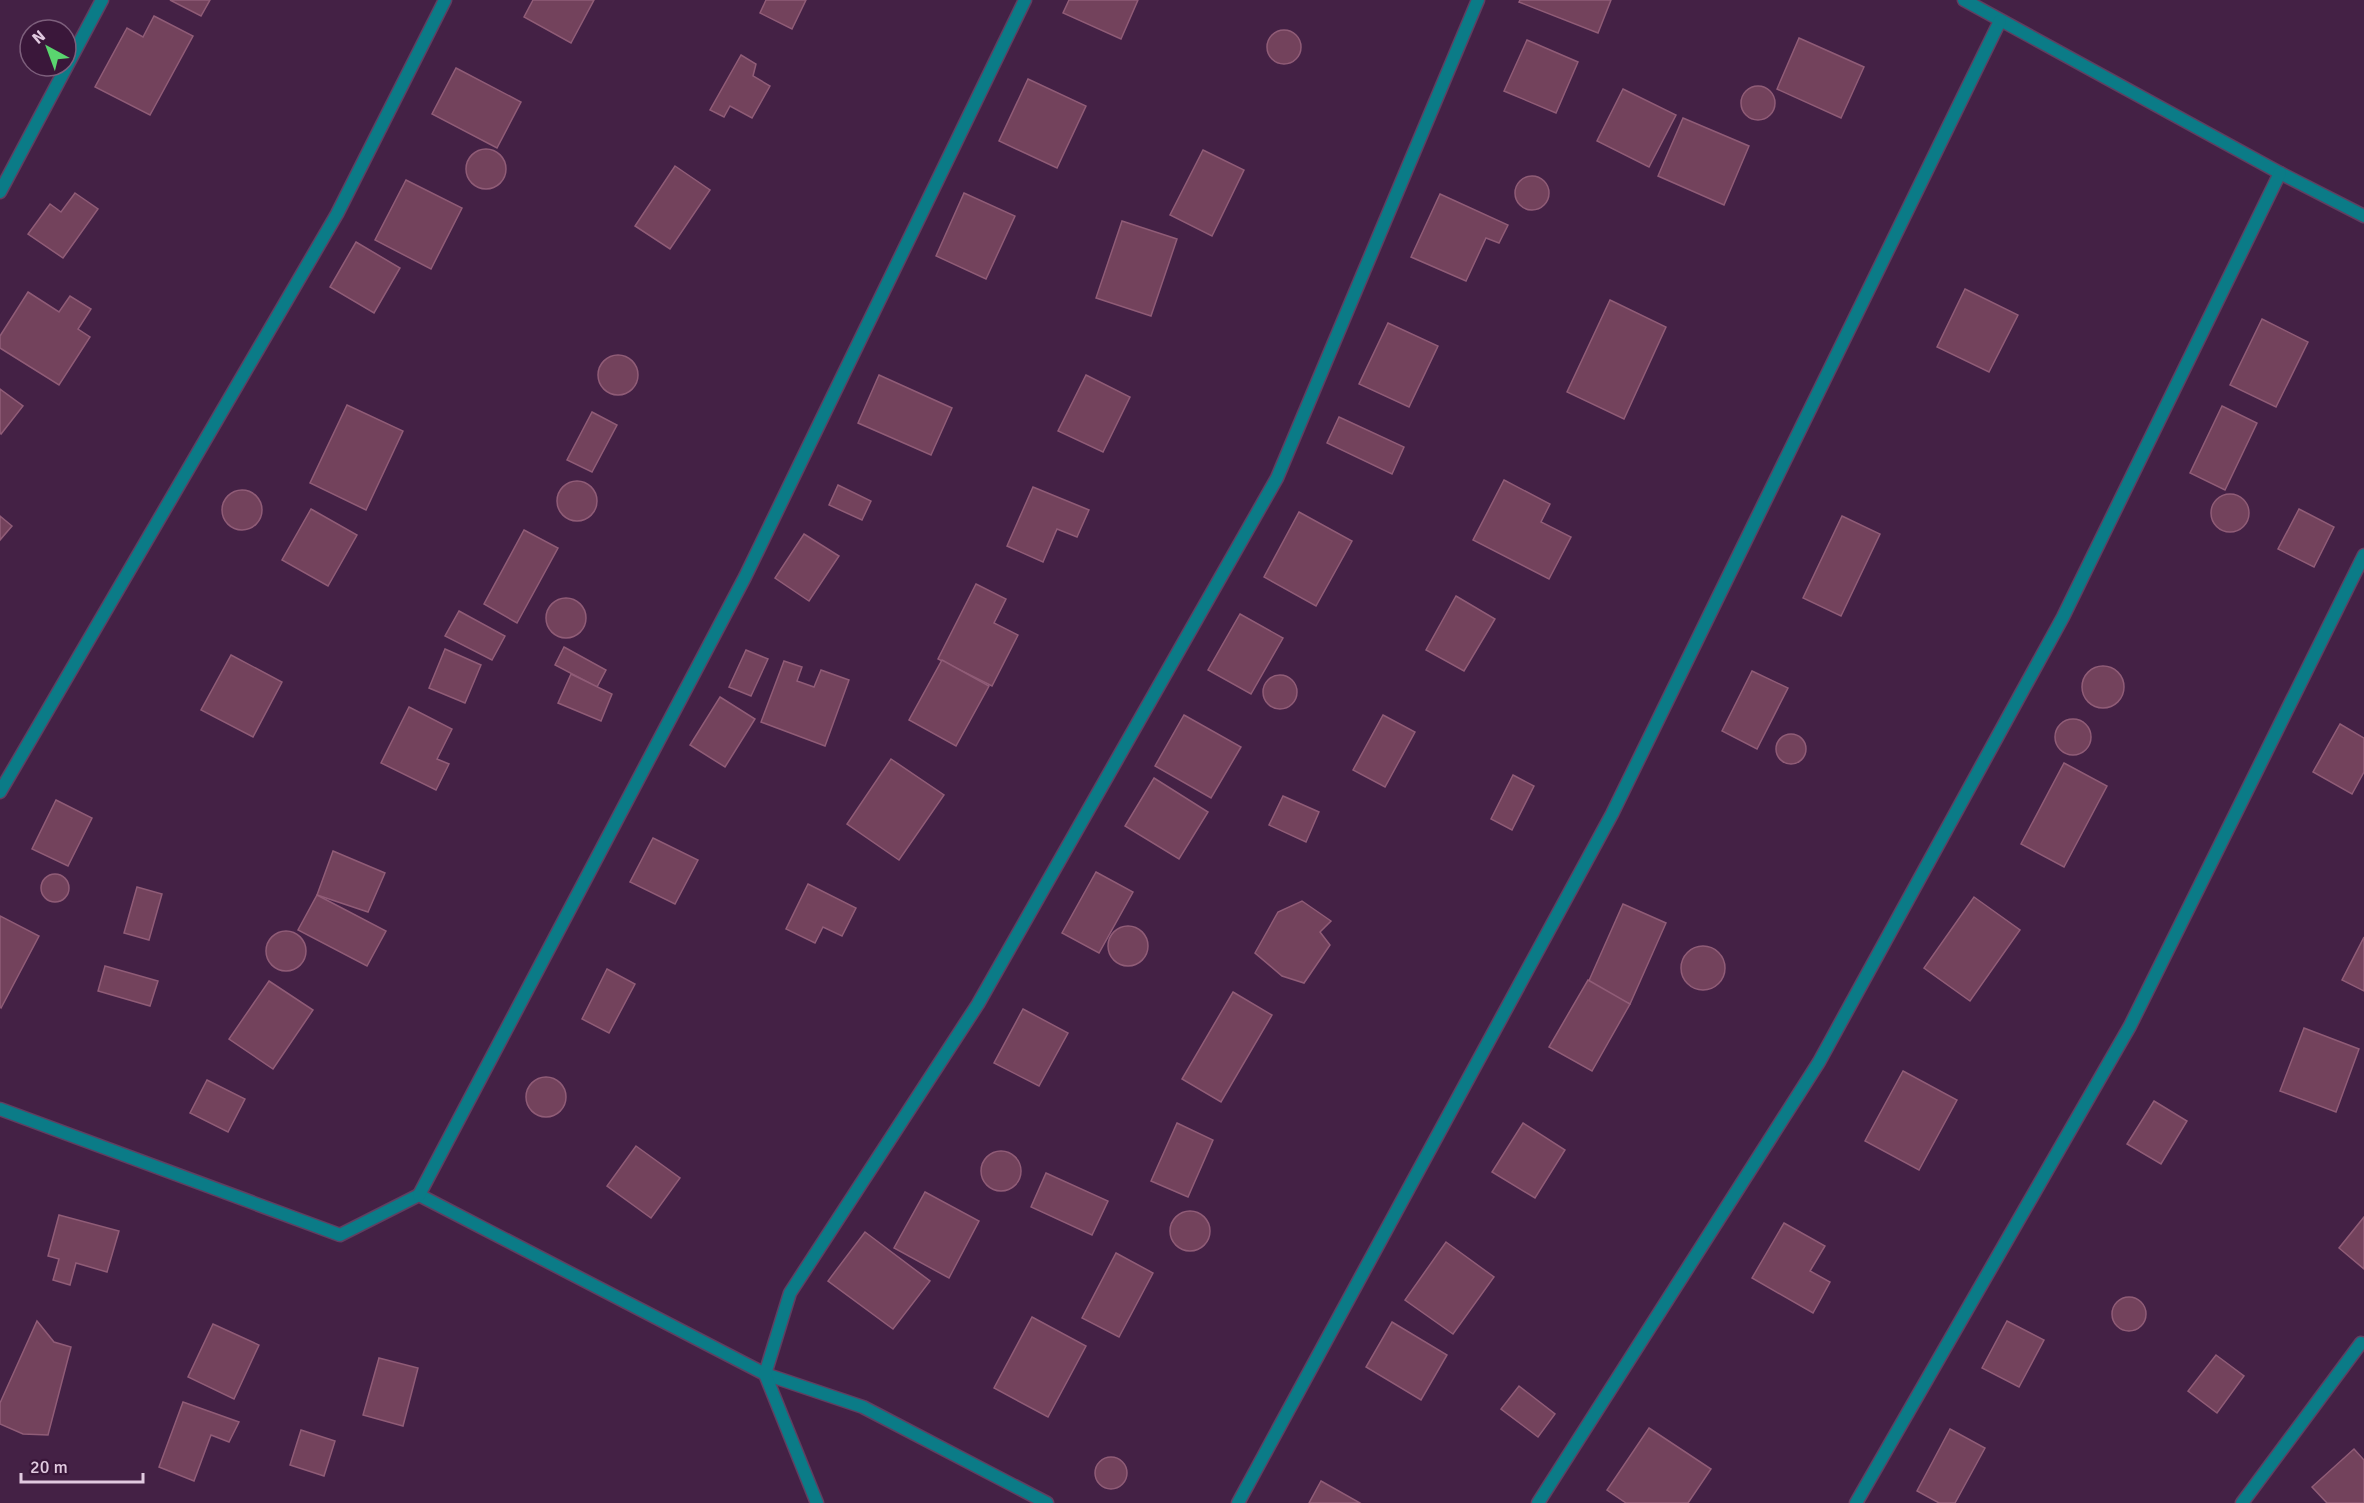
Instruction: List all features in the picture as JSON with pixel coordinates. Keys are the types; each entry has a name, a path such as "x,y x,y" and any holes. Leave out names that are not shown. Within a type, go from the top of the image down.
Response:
{"street":[{"path":"0,192 102,0"},
{"path":"0,792 337,214 445,0"},
{"path":"0,1108 340,1235 419,1195 745,577 1026,0"},
{"path":"817,1503 765,1374 790,1293 978,1004 1276,478 1478,0"},
{"path":"1964,0 2280,173 2364,216"},
{"path":"1238,1503 1612,814 2000,21"},
{"path":"1538,1503 1819,1062 2063,616 2280,173"},
{"path":"1856,1503 2130,1026 2364,555"},
{"path":"419,1195 765,1374 863,1407 1047,1503"},
{"path":"2242,1503 2361,1343"}],"building":[{"path":"170,0 210,0 201,16"},
{"path":"533,0 594,0 571,43 524,17"},
{"path":"766,0 806,0 792,29 760,13"},
{"path":"1069,0 1138,0 1121,39 1063,13"},
{"path":"1520,0 1611,0 1598,33 1519,2"},
{"path":"154,16 193,36 150,115 95,87 127,28 143,37"},
{"path":"1284,30 1296,35 1301,47 1296,59 1284,64 1272,59 1267,47 1272,35"},
{"path":"1799,38 1864,67 1841,118 1777,89"},
{"path":"1527,40 1578,62 1556,113 1504,91"},
{"path":"741,55 756,64 753,76 770,86 752,118 730,106 724,117 710,110"},
{"path":"456,68 521,102 497,148 432,114"},
{"path":"1028,79 1086,106 1057,168 999,141"},
{"path":"1758,86 1770,91 1775,103 1770,115 1758,120 1746,115 1741,103 1746,91"},
{"path":"1623,89 1676,115 1649,167 1597,141"},
{"path":"1683,118 1749,146 1724,205 1658,176"},
{"path":"486,149 500,155 506,169 500,183 486,189 472,183 466,169 472,155"},
{"path":"1203,150 1244,170 1212,236 1170,215"},
{"path":"675,166 710,190 670,249 635,226"},
{"path":"1532,176 1544,181 1549,193 1544,205 1532,210 1520,205 1515,193 1520,181"},
{"path":"406,180 462,208 431,269 375,240"},
{"path":"75,193 98,209 63,258 28,234 50,204 61,212"},
{"path":"964,193 1015,216 986,279 936,256"},
{"path":"1440,194 1508,225 1499,243 1486,238 1466,281 1411,257"},
{"path":"1122,221 1177,239 1151,316 1096,298"},
{"path":"356,242 400,268 374,313 330,287"},
{"path":"1965,289 2018,315 1989,372 1937,347"},
{"path":"28,292 59,312 70,296 91,309 78,329 90,337 59,385 0,348 0,336"},
{"path":"1610,300 1666,327 1624,419 1567,392"},
{"path":"2262,319 2308,342 2276,407 2230,385"},
{"path":"1388,323 1438,346 1409,407 1359,384"},
{"path":"618,355 632,361 638,375 632,389 618,395 604,389 598,375 604,361"},
{"path":"879,375 952,408 931,455 858,423"},
{"path":"1086,375 1130,397 1103,452 1058,431"},
{"path":"0,389 23,406 1,434 0,433"},
{"path":"347,405 403,431 366,510 310,483"},
{"path":"2222,406 2257,423 2225,490 2190,473"},
{"path":"592,412 617,425 592,472 567,460"},
{"path":"1339,417 1404,447 1392,474 1327,443"},
{"path":"1504,480 1550,504 1541,522 1571,537 1549,579 1473,540"},
{"path":"577,481 591,487 597,501 591,515 577,521 563,515 557,501 563,487"},
{"path":"838,485 871,501 862,520 829,505"},
{"path":"1033,487 1089,510 1077,537 1057,529 1043,562 1007,546"},
{"path":"242,490 256,496 262,510 256,524 242,530 228,524 222,510 228,496"},
{"path":"2230,494 2243,500 2249,513 2243,526 2230,532 2217,526 2211,513 2217,500"},
{"path":"311,509 357,535 328,586 282,560"},
{"path":"2299,509 2334,527 2314,567 2278,549"},
{"path":"1299,512 1352,541 1316,606 1264,577"},
{"path":"0,516 12,526 0,540"},
{"path":"1842,516 1880,534 1841,616 1803,598"},
{"path":"524,530 558,548 517,623 484,604"},
{"path":"804,534 839,556 809,601 775,578"},
{"path":"976,584 1006,599 994,623 1018,635 992,686 938,659"},
{"path":"1456,596 1495,619 1464,671 1426,650"},
{"path":"566,598 580,604 586,618 580,632 566,638 552,632 546,618 552,604"},
{"path":"459,611 505,636 492,660 445,636"},
{"path":"1240,614 1283,638 1251,694 1208,670"},
{"path":"564,647 606,670 597,687 555,665"},
{"path":"445,649 481,665 465,703 429,688"},
{"path":"746,650 768,659 751,696 729,687"},
{"path":"231,655 282,682 253,737 201,710"},
{"path":"942,660 989,686 956,746 909,720"},
{"path":"784,661 802,667 797,681 814,687 821,670 849,680 825,746 761,722"},
{"path":"2103,666 2111,667 2118,672 2123,679 2123,695 2118,702 2111,707 2103,708 2095,707 2088,702 2083,695 2082,687 2083,679 2088,672 2095,667"},
{"path":"1752,671 1788,688 1757,749 1722,731"},
{"path":"571,674 612,694 601,721 558,703"},
{"path":"1280,675 1292,680 1297,692 1292,704 1280,709 1268,704 1263,692 1268,680"},
{"path":"720,697 755,719 725,767 690,745"},
{"path":"409,707 452,729 437,759 449,764 436,790 381,763"},
{"path":"1184,715 1241,747 1211,798 1155,766"},
{"path":"1383,715 1415,732 1385,787 1353,770"},
{"path":"2073,719 2086,724 2091,737 2086,750 2073,755 2060,750 2055,737 2060,724"},
{"path":"2340,724 2364,738 2364,772 2352,794 2313,772"},
{"path":"1791,734 1802,738 1806,749 1802,760 1791,764 1780,760 1776,749 1780,738"},
{"path":"891,759 944,795 899,860 847,824"},
{"path":"2064,763 2107,786 2064,867 2021,844"},
{"path":"1513,775 1534,786 1512,830 1491,819"},
{"path":"1154,778 1208,812 1179,859 1125,826"},
{"path":"1283,796 1319,812 1306,842 1269,825"},
{"path":"56,800 92,818 68,866 32,849"},
{"path":"653,838 698,860 675,904 630,882"},
{"path":"333,851 385,873 368,912 317,895"},
{"path":"1096,872 1133,892 1099,953 1062,933"},
{"path":"55,874 65,878 69,888 65,898 55,902 45,898 41,888 45,878"},
{"path":"808,884 856,908 842,936 823,927 815,943 786,929"},
{"path":"137,887 162,894 149,940 124,933"},
{"path":"317,895 386,931 367,966 298,930"},
{"path":"1974,897 2020,930 1970,1001 1924,968"},
{"path":"1302,901 1331,921 1320,932 1330,945 1304,983 1282,976 1255,953 1278,912"},
{"path":"1623,904 1666,923 1630,1004 1587,985"},
{"path":"0,916 39,936 1,1008 0,1007"},
{"path":"1128,926 1142,932 1148,946 1142,960 1128,966 1114,960 1108,946 1114,932"},
{"path":"286,931 300,937 306,951 300,965 286,971 272,965 266,951 272,937"},
{"path":"2364,937 2364,991 2342,980"},
{"path":"1703,946 1718,953 1725,968 1718,983 1703,990 1688,983 1681,968 1688,953"},
{"path":"105,966 158,981 150,1006 98,991"},
{"path":"607,969 635,984 609,1033 582,1019"},
{"path":"1588,980 1630,1004 1592,1071 1549,1047"},
{"path":"269,981 313,1010 273,1069 229,1039"},
{"path":"1233,992 1272,1015 1221,1102 1182,1079"},
{"path":"1023,1009 1068,1033 1039,1086 994,1063"},
{"path":"2304,1028 2359,1049 2336,1112 2280,1091"},
{"path":"1903,1071 1957,1100 1919,1170 1865,1141"},
{"path":"546,1077 560,1083 566,1097 560,1111 546,1117 532,1111 526,1097 532,1083"},
{"path":"207,1080 245,1099 228,1132 190,1113"},
{"path":"2154,1101 2187,1121 2161,1164 2127,1144"},
{"path":"1177,1123 1213,1140 1188,1197 1151,1181"},
{"path":"1523,1123 1565,1150 1535,1198 1492,1172"},
{"path":"636,1146 680,1178 651,1218 607,1186"},
{"path":"1001,1151 1015,1157 1021,1171 1015,1185 1001,1191 987,1185 981,1171 987,1157"},
{"path":"1046,1173 1108,1201 1092,1235 1031,1207"},
{"path":"925,1192 979,1221 949,1278 894,1248"},
{"path":"1190,1211 1204,1217 1210,1231 1204,1245 1190,1251 1176,1245 1170,1231 1176,1217"},
{"path":"59,1215 119,1231 107,1272 76,1263 70,1285 53,1280 59,1259 48,1256"},
{"path":"2364,1217 2364,1269 2339,1248"},
{"path":"1784,1223 1825,1246 1810,1271 1830,1282 1813,1313 1752,1278"},
{"path":"865,1232 930,1281 893,1329 828,1281"},
{"path":"1446,1242 1494,1277 1453,1334 1405,1300"},
{"path":"1116,1253 1153,1273 1119,1337 1082,1318"},
{"path":"2129,1297 2141,1302 2146,1314 2141,1326 2129,1331 2117,1326 2112,1314 2117,1302"},
{"path":"1032,1317 1086,1346 1048,1417 994,1388"},
{"path":"37,1321 54,1342 71,1347 48,1435 23,1434 0,1424 0,1403"},
{"path":"2007,1321 2044,1340 2019,1387 1982,1368"},
{"path":"1392,1322 1447,1355 1421,1400 1366,1367"},
{"path":"213,1324 259,1345 234,1399 188,1377"},
{"path":"2216,1355 2244,1376 2217,1413 2188,1391"},
{"path":"379,1358 418,1368 403,1426 363,1415"},
{"path":"1519,1386 1555,1414 1538,1437 1501,1409"},
{"path":"183,1402 239,1422 229,1442 211,1435 194,1481 159,1467"},
{"path":"1649,1428 1711,1469 1688,1503 1626,1503 1607,1490"},
{"path":"1950,1429 1985,1448 1955,1503 1939,1503 1917,1491"},
{"path":"301,1430 335,1441 324,1476 290,1465"},
{"path":"2354,1449 2364,1460 2364,1503 2327,1503 2312,1487"},
{"path":"1111,1457 1122,1462 1127,1473 1122,1484 1111,1489 1100,1484 1095,1473 1100,1462"},
{"path":"1321,1481 1360,1503 1309,1503"}]}
